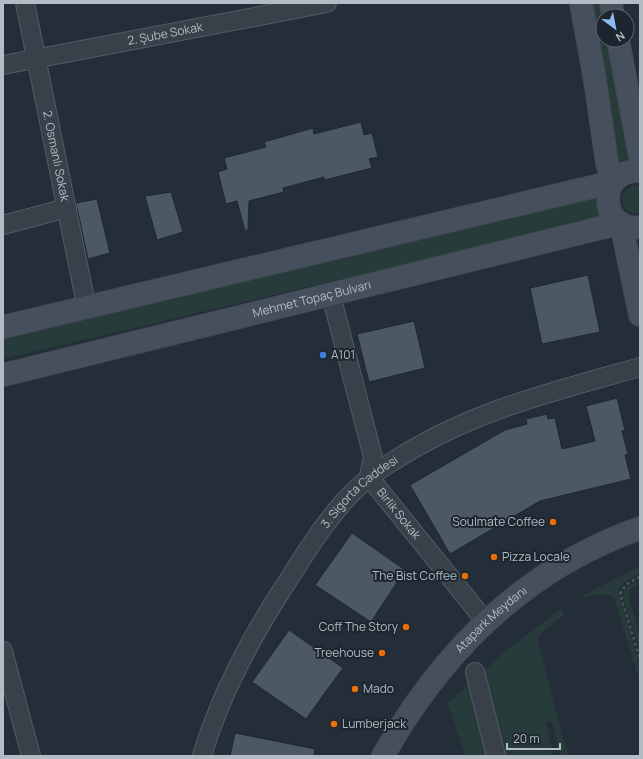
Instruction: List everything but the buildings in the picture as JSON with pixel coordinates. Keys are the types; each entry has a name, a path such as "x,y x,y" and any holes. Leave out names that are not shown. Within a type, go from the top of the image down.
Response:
{"main road":[{"path":"580,3 595,80 607,163 613,182"},
{"path":"620,48 640,156"},
{"path":"640,171 632,171 621,174 613,182 609,189 608,204 615,218 630,225 640,315"},
{"path":"3,327 87,309 613,182"},
{"name":"Mehmet Topaç Bulvarı","path":"3,375 331,295 630,225"},
{"name":"Atapark Meydanı","path":"383,756 414,704 434,676 459,648 486,622 518,595 553,571 590,549 640,528"}],"street":[{"name":"2. Osmanlı Sokak","path":"25,3 87,309"},
{"name":"2. Şube Sokak","path":"3,65 328,3"},
{"path":"3,225 67,208"},
{"name":"Birlik Sokak","path":"331,295 373,457 369,477 486,622"},
{"name":"3. Sigorta Caddesi","path":"202,756 210,728 238,666 273,604 330,520 352,492 369,477 413,448 458,426 508,405 640,367"},
{"path":"3,651 11,712 31,756"},
{"path":"475,672 496,756"}],"path":[{"path":"640,576 630,581 623,587 620,594 640,659"}],"green space":[{"path":"588,3 602,3 602,8 595,8 595,40"},
{"path":"596,48 611,48 632,158 618,162"},
{"path":"633,186 640,186 640,213 628,211 623,204 622,199 624,194 627,189"},
{"path":"597,196 600,218 3,359 3,336"},
{"path":"640,566 640,574 623,583 618,593 640,666 640,681 614,598 608,594 580,597"},
{"path":"640,580 640,584 630,589 628,595 640,637 640,651 623,594 626,588"},
{"path":"561,609 564,615 541,633 537,639 568,756 561,756 551,721 546,722 554,756 465,756 448,703 508,649"}],"place":[{"name":"A101","path":"323,355"},
{"name":"Soulmate Coffee","path":"553,522"},
{"name":"Pizza Locale","path":"494,557"},
{"name":"The Bist Coffee","path":"465,576"},
{"name":"Coff The Story","path":"406,627"},
{"name":"Treehouse","path":"382,653"},
{"name":"Mado","path":"355,689"},
{"name":"Lumberjack","path":"334,724"}]}
